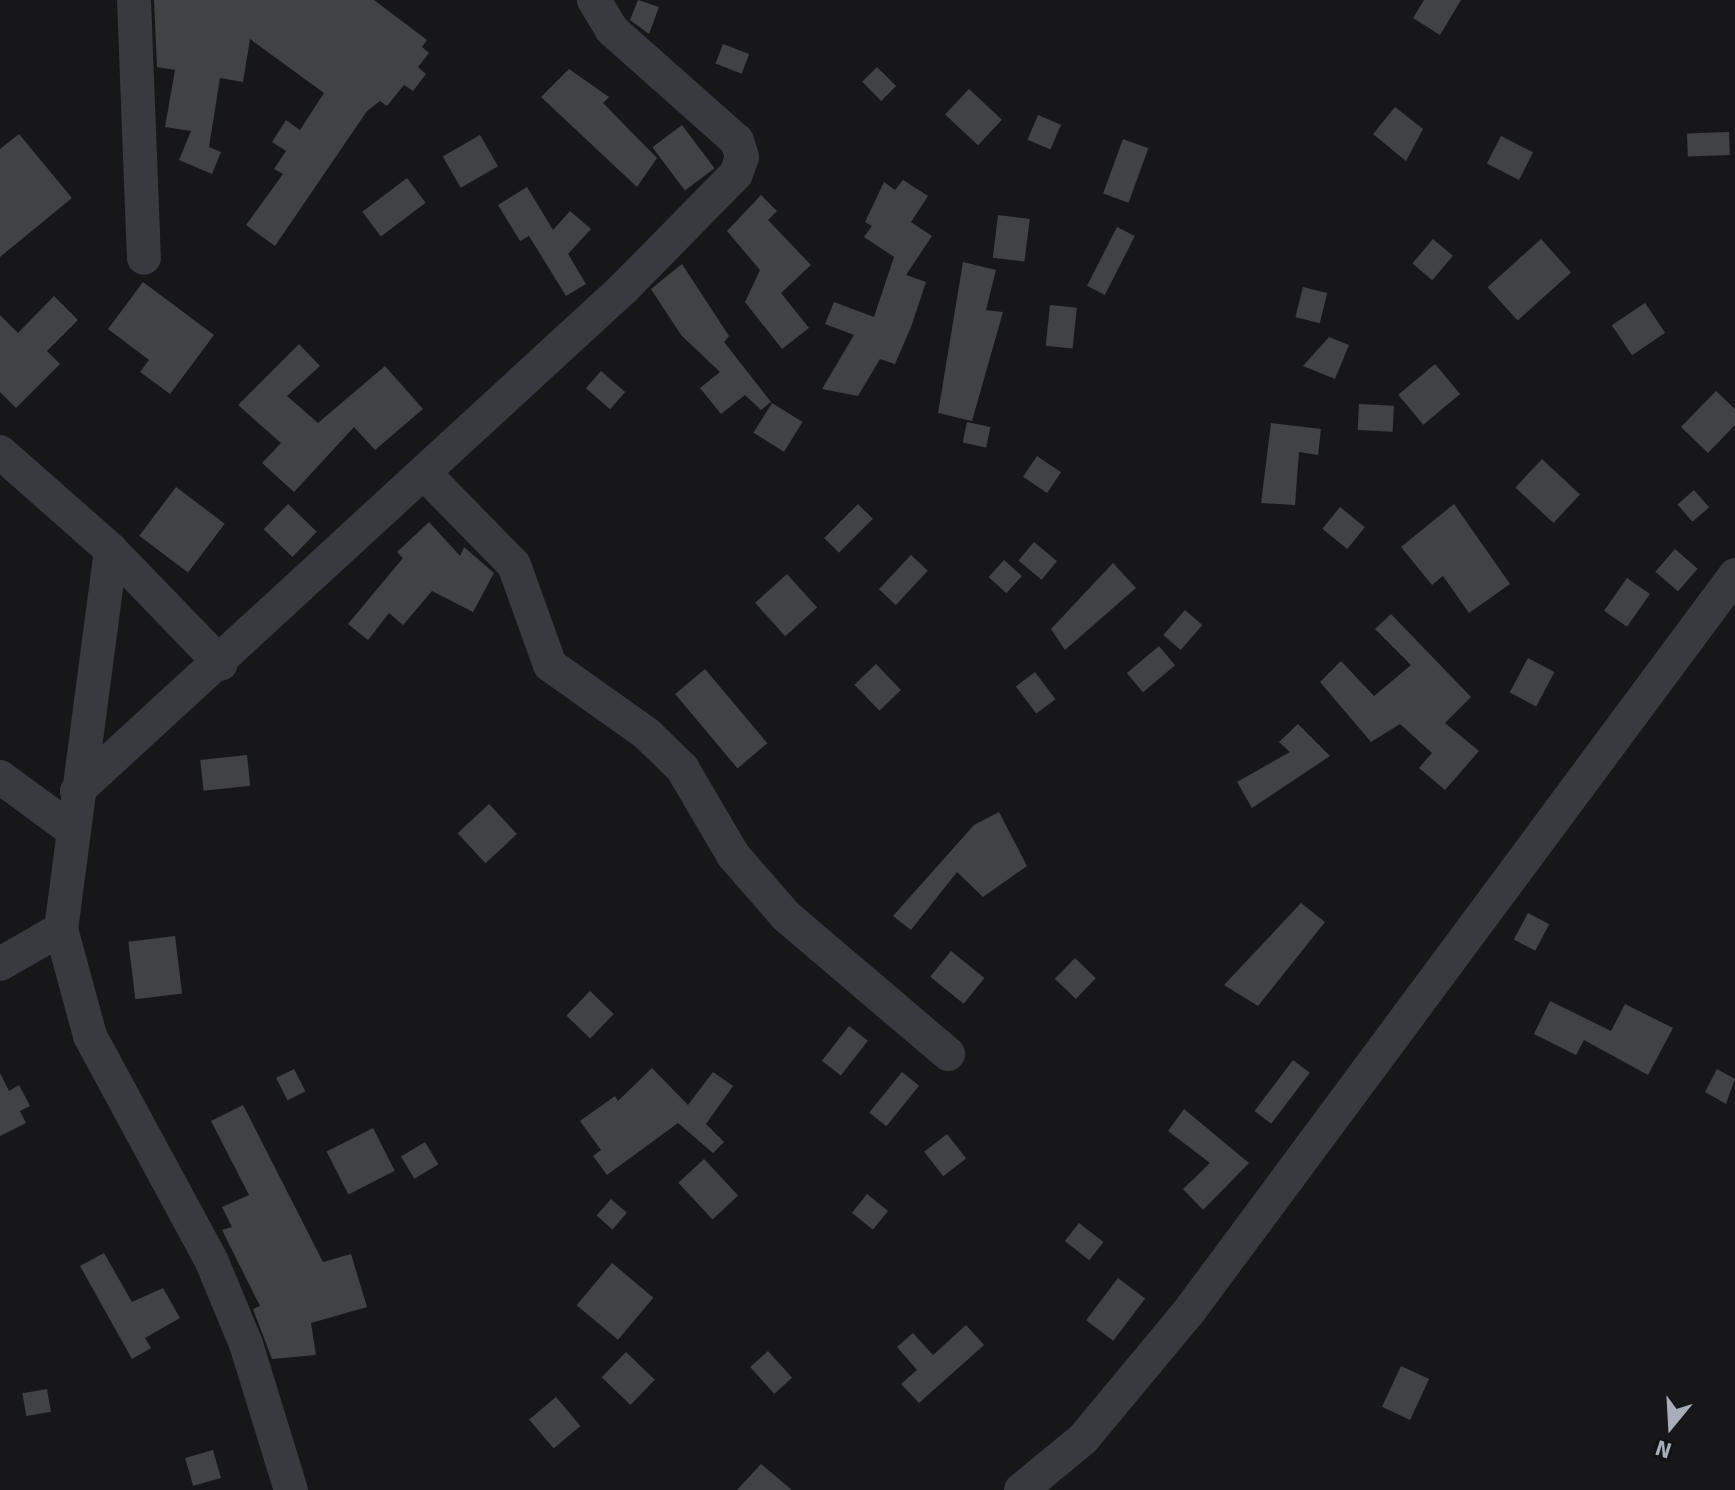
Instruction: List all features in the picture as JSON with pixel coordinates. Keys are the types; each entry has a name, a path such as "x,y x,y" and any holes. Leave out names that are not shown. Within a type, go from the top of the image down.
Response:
{"street":[{"path":"134,0 144,258"},
{"path":"77,791 221,664 701,215 739,165 737,141 612,30 594,0"},
{"path":"0,452 111,550 221,664"},
{"path":"425,474 514,565 550,665 656,742 682,768 733,855 786,916 948,1054"},
{"path":"111,550 71,829 61,929 90,1036 212,1262 240,1330 291,1490"},
{"path":"1021,1490 1083,1439 1190,1310 1735,575"},
{"path":"0,777 71,829"},
{"path":"0,964 61,929"}],"building":[{"path":"154,0 374,0 427,40 422,47 429,53 418,67 426,74 413,91 404,85 387,106 380,101 367,111 275,246 246,225 283,174 274,169 286,151 272,142 286,120 300,130 324,93 250,39 243,82 220,78 209,147 221,152 212,174 179,160 191,131 165,127 175,70 157,67"},
{"path":"638,0 659,7 649,34 630,20"},
{"path":"1424,0 1461,0 1440,35 1413,18"},
{"path":"723,44 749,54 742,74 715,64"},
{"path":"877,67 896,86 881,101 862,82"},
{"path":"569,69 609,97 603,103 657,158 637,187 541,97"},
{"path":"969,89 1002,120 978,145 945,115"},
{"path":"1395,107 1423,129 1406,161 1373,134"},
{"path":"1038,115 1061,125 1050,150 1027,140"},
{"path":"682,125 714,168 685,190 652,147"},
{"path":"1729,132 1730,155 1688,156 1687,133"},
{"path":"19,134 72,198 0,257 0,149"},
{"path":"480,135 498,166 461,188 443,156"},
{"path":"1501,136 1533,152 1519,180 1487,164"},
{"path":"1123,139 1148,148 1129,203 1103,194"},
{"path":"407,178 426,203 381,236 362,212"},
{"path":"903,180 928,196 911,222 932,236 906,275 926,282 911,327 895,364 880,359 858,396 822,389 854,335 825,324 834,302 874,317 894,257 864,237 872,226 865,222 884,182 895,190"},
{"path":"527,187 553,230 570,211 591,229 568,254 586,284 566,296 529,236 520,241 498,205"},
{"path":"761,195 777,211 768,220 811,265 781,293 809,328 782,349 745,302 760,270 727,231"},
{"path":"998,215 1030,219 1025,262 993,258"},
{"path":"1117,227 1135,236 1105,295 1087,286"},
{"path":"1433,239 1453,256 1432,280 1412,264"},
{"path":"1541,239 1571,272 1518,321 1487,287"},
{"path":"963,262 996,270 986,310 1003,312 972,421 938,413"},
{"path":"682,264 729,336 724,342 771,402 761,410 745,395 721,414 700,388 720,372 681,335 651,289"},
{"path":"143,282 214,335 170,394 140,372 149,360 108,329"},
{"path":"1303,287 1327,293 1320,323 1296,317"},
{"path":"54,296 78,320 47,351 60,364 16,408 0,392 0,315 18,333"},
{"path":"1645,303 1665,333 1632,355 1612,325"},
{"path":"1050,305 1077,308 1073,349 1046,346"},
{"path":"1329,337 1349,345 1335,379 1303,366"},
{"path":"299,344 320,366 287,396 318,423 385,366 423,409 375,450 354,427 294,492 262,463 281,443 238,405"},
{"path":"1435,364 1460,394 1423,425 1398,395"},
{"path":"601,371 625,392 610,409 586,388"},
{"path":"1716,391 1735,409 1735,425 1708,453 1681,427"},
{"path":"772,403 803,422 784,452 753,433"},
{"path":"1359,404 1394,406 1393,432 1358,430"},
{"path":"967,422 990,427 986,448 963,443"},
{"path":"1271,423 1321,429 1318,455 1299,452 1295,505 1261,503"},
{"path":"1037,456 1061,472 1047,493 1023,477"},
{"path":"1542,459 1580,494 1553,523 1515,488"},
{"path":"176,487 225,524 188,572 139,536"},
{"path":"1694,490 1709,507 1692,522 1677,504"},
{"path":"288,504 317,532 292,557 264,529"},
{"path":"858,504 873,519 839,553 824,538"},
{"path":"1454,504 1510,584 1469,613 1443,576 1432,585 1401,547"},
{"path":"1340,507 1365,527 1347,549 1322,529"},
{"path":"429,522 460,556 464,547 494,573 473,612 432,591 403,625 389,613 368,640 348,624 403,558 397,552"},
{"path":"1034,542 1057,561 1042,580 1019,560"},
{"path":"1675,549 1698,569 1678,591 1655,572"},
{"path":"911,555 928,571 896,605 879,589"},
{"path":"1004,560 1022,576 1006,593 989,577"},
{"path":"1113,563 1136,588 1065,650 1051,629"},
{"path":"787,574 817,607 785,636 755,603"},
{"path":"1627,578 1650,594 1627,627 1604,611"},
{"path":"1185,610 1202,625 1181,650 1163,635"},
{"path":"1391,614 1471,697 1445,723 1479,751 1445,790 1419,768 1432,753 1400,724 1371,742 1320,682 1341,661 1374,696 1411,665 1375,629"},
{"path":"1159,646 1175,665 1143,692 1127,673"},
{"path":"1528,658 1554,672 1536,707 1510,692"},
{"path":"876,664 901,690 879,711 854,685"},
{"path":"705,669 767,743 737,768 675,694"},
{"path":"1035,672 1055,699 1036,714 1016,686"},
{"path":"1298,724 1330,756 1252,808 1237,782 1290,752 1279,742"},
{"path":"247,755 250,786 203,791 200,760"},
{"path":"489,804 517,834 486,863 458,833"},
{"path":"999,812 1027,866 983,897 957,872 911,930 893,916 974,825"},
{"path":"1301,903 1325,922 1258,1006 1224,985"},
{"path":"1528,913 1549,924 1535,951 1514,939"},
{"path":"175,936 182,994 135,999 128,942"},
{"path":"951,951 984,978 964,1004 930,977"},
{"path":"1075,958 1096,978 1076,999 1055,979"},
{"path":"590,991 614,1014 590,1038 566,1015"},
{"path":"1550,1001 1611,1031 1625,1004 1673,1028 1648,1075 1584,1040 1576,1055 1534,1034"},
{"path":"849,1026 868,1041 841,1075 822,1061"},
{"path":"1293,1060 1310,1073 1271,1124 1254,1111"},
{"path":"652,1068 688,1105 713,1072 733,1086 706,1124 724,1142 713,1153 678,1123 607,1175 593,1156 601,1150 580,1121 615,1096 618,1101"},
{"path":"294,1069 305,1091 288,1100 276,1078"},
{"path":"1717,1069 1735,1079 1726,1104 1705,1092"},
{"path":"902,1072 919,1086 886,1126 869,1112"},
{"path":"0,1073 9,1091 19,1085 30,1106 20,1111 26,1123 0,1136"},
{"path":"243,1105 323,1262 351,1254 367,1307 311,1323 316,1355 272,1359 253,1309 260,1306 222,1230 232,1227 222,1207 249,1195 211,1121"},
{"path":"1184,1109 1249,1163 1203,1210 1183,1189 1210,1163 1168,1131"},
{"path":"373,1128 395,1171 348,1194 327,1152"},
{"path":"947,1134 966,1158 943,1176 924,1152"},
{"path":"425,1142 438,1164 414,1179 401,1156"},
{"path":"704,1159 738,1196 713,1219 678,1183"},
{"path":"867,1194 888,1211 873,1230 852,1213"},
{"path":"611,1199 627,1213 612,1229 597,1216"},
{"path":"1079,1223 1103,1242 1089,1260 1065,1241"},
{"path":"104,1253 132,1302 163,1288 180,1318 145,1338 151,1348 132,1359 80,1266"},
{"path":"612,1263 653,1298 618,1340 577,1305"},
{"path":"1118,1278 1145,1298 1113,1341 1086,1320"},
{"path":"966,1325 984,1345 919,1403 901,1384 917,1370 897,1347 913,1333 933,1355"},
{"path":"768,1351 792,1378 774,1394 750,1367"},
{"path":"626,1352 655,1380 630,1405 602,1377"},
{"path":"1401,1366 1429,1379 1410,1420 1382,1407"},
{"path":"47,1389 51,1412 26,1416 22,1393"},
{"path":"556,1397 580,1426 554,1449 529,1419"},
{"path":"213,1450 221,1478 193,1486 185,1458"},
{"path":"761,1464 792,1490 737,1490"}]}
